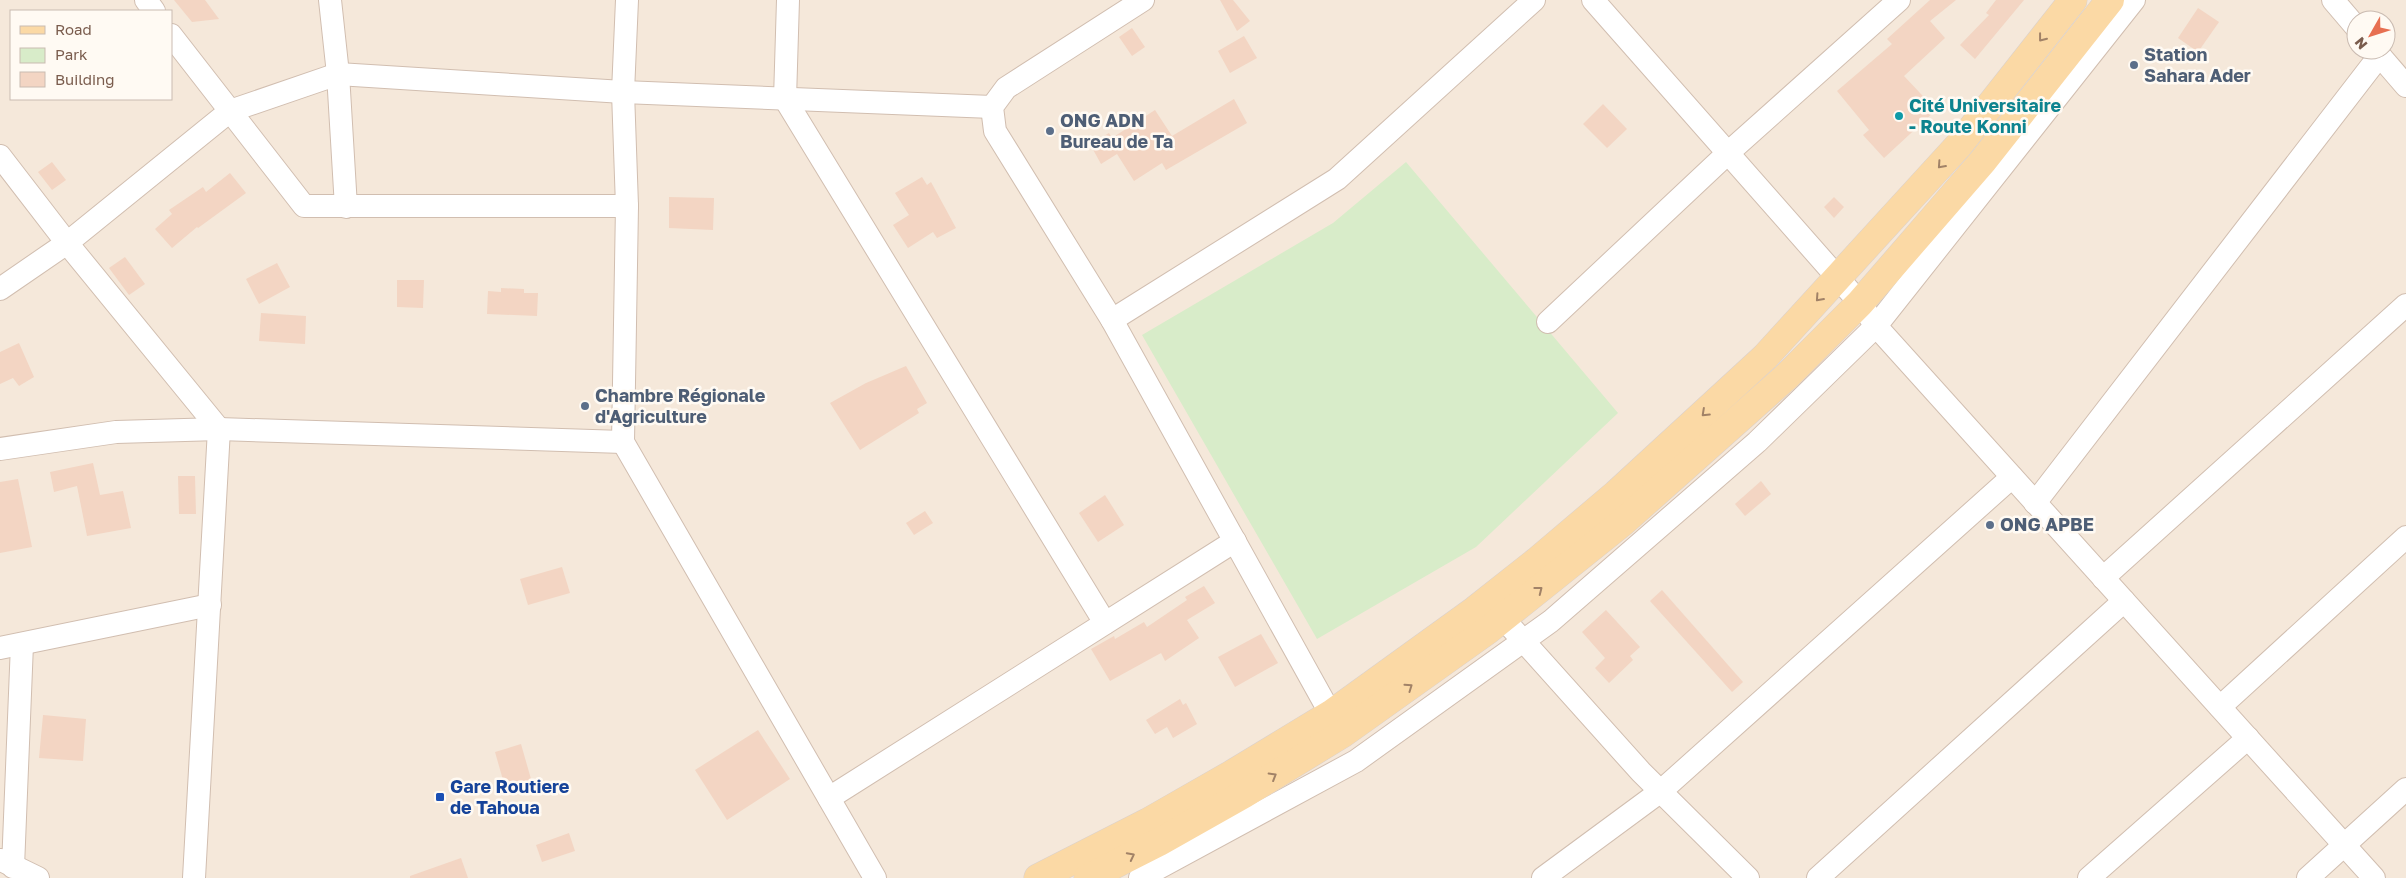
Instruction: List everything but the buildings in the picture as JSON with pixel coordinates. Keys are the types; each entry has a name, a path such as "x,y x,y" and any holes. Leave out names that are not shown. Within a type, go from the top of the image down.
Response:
{"main road":[{"path":"1615,512 1765,357 1958,146 2072,0"},
{"path":"1088,878 1168,837 1337,724 1495,609 1786,377 1860,303 1983,161 2110,0"},
{"path":"1038,878 1337,724"}],"street":[{"path":"330,0 338,74 346,206"},
{"path":"627,0 623,92 627,206 623,442 875,878"},
{"path":"788,0 785,99 1105,623"},
{"path":"1143,0 1006,88 992,107 995,131 1112,320 1337,724"},
{"path":"1112,320 1338,179 1534,0"},
{"path":"1594,0 1860,303 1876,326 2374,878"},
{"path":"1140,878 1356,760 1523,642 1552,621 1757,442 1876,326 2134,0"},
{"path":"2333,0 2346,15"},
{"path":"1548,322 1888,3"},
{"path":"172,35 304,206 627,206"},
{"path":"2036,503 2372,60"},
{"path":"2383,60 2406,86"},
{"path":"0,289 67,243 230,112 338,74 623,92 992,107"},
{"path":"0,156 67,243 220,429 194,878"},
{"path":"2103,578 2406,306"},
{"path":"0,449 116,432 220,429 623,442"},
{"path":"1543,878 1661,791 2012,476"},
{"path":"2220,707 2406,537"},
{"path":"829,798 1235,541"},
{"path":"1818,878 2124,601"},
{"path":"38,878 7,863 11,646 210,604"},
{"path":"1495,609 1523,642 1661,791 1748,878"},
{"path":"2089,878 2248,738"},
{"path":"2308,878 2406,789"}],"shaded area":[{"path":"0,0 2406,0 2406,878 0,878"}],"green space":[{"path":"1406,162 1618,413 1476,547 1317,639 1142,335 1333,223"}],"place":[{"name":"Station Sahara Ader","path":"2134,65"},
{"name":"Cité Universitaire - Route Konni","path":"1899,116"},
{"name":"ONG ADN Bureau de Ta","path":"1050,131"},
{"name":"Chambre Régionale d'Agriculture","path":"585,406"},
{"name":"ONG APBE","path":"1990,525"},
{"name":"Gare Routiere de Tahoua","path":"440,797"}]}
